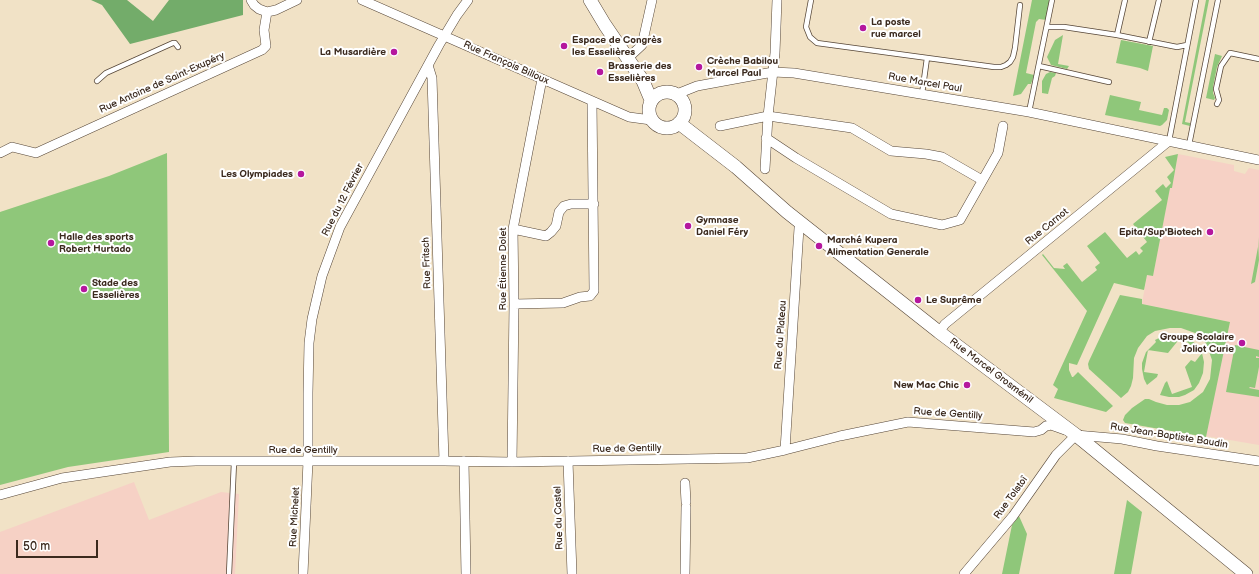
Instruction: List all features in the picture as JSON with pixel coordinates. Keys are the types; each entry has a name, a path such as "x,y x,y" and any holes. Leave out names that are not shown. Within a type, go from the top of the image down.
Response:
{"street":[{"path":"251,0 259,9 267,12 276,10 297,0"},
{"name":"Rue François Billoux","path":"362,0 592,102 629,117 651,120"},
{"name":"Rue du 12 Février","path":"308,461 309,343 322,276 340,227 443,36 468,0"},
{"path":"590,0 643,81 651,100"},
{"path":"628,58 642,45 652,0"},
{"path":"765,169 777,0"},
{"name":"Rue Antoine de Saint-Exupéry","path":"0,153 12,147 36,153 262,50 266,46 264,30 267,12"},
{"name":"Rue Fritsch","path":"428,65 432,78 444,461"},
{"name":"Rue Marcel Paul","path":"677,94 697,86 773,72 794,73 1029,112 1259,160"},
{"name":"Rue Étienne Dolet","path":"512,462 514,304 513,229 542,79"},
{"path":"643,81 664,91 677,94 682,100 685,108 683,119 679,123 668,128 656,125 651,120 648,109 651,100 656,95 664,91"},
{"path":"514,304 563,303 580,297 590,296 592,294 594,288 594,204 592,102"},
{"path":"720,126 768,116 852,128 891,151 942,157 982,180"},
{"name":"Rue Marcel Grosménil","path":"679,123 736,167 765,193 939,332 1076,435 1246,574"},
{"path":"766,138 796,158 891,214 942,225 960,220 998,153 1003,126"},
{"name":"Rue Carnot","path":"939,332 945,324 1169,141"},
{"path":"513,229 546,236 556,226 559,212 564,206 570,204 594,204"},
{"name":"Rue du Plateau","path":"785,450 798,232 802,223"},
{"name":"Rue de Gentilly","path":"0,495 62,478 170,462 512,462 747,458 908,422 1034,432 1051,425 1076,435"},
{"name":"Rue Jean-Baptiste Baudin","path":"1076,435 1122,439 1158,446 1259,461"},
{"name":"Rue Tolstoï","path":"964,574 1013,516 1056,455 1076,435"},
{"name":"Rue Michelet","path":"303,574 308,461"},
{"path":"464,461 466,574"},
{"name":"Rue du Castel","path":"568,461 572,574"},
{"path":"685,483 685,574"}],"lane":[{"path":"811,0 806,27 810,37 817,43 994,67 1006,65 1013,57 1020,6"},
{"path":"1029,112 1052,0"},
{"path":"1117,35 1125,0"},
{"path":"1149,42 1159,0"},
{"path":"1169,141 1196,0"},
{"path":"1189,145 1218,0"},
{"path":"1047,27 1064,27 1117,35 1177,47 1187,44"},
{"path":"97,81 106,74 173,43 175,43 178,47"},
{"path":"1217,104 1219,100 1216,89 1221,66 1230,53 1259,59"},
{"path":"922,94 927,58"},
{"path":"1039,66 1109,82"},
{"path":"229,574 234,462"}],"shaded area":[{"path":"1178,154 1234,165 1234,171 1245,174 1249,168 1259,170 1259,445 1206,436 1230,322 1142,304 1147,275 1153,276 1170,187 1172,188"},
{"path":"134,482 149,520 221,492 239,494 235,574 0,574 0,532"}],"green space":[{"path":"91,0 127,0 153,21 169,0 243,0 243,15 130,44 102,5"},
{"path":"1032,0 1050,0 1046,20 1039,19 1036,22 1026,73 1034,75 1031,84 1028,84 1021,94 1013,96"},
{"path":"1206,0 1209,0 1185,122 1190,123 1190,126 1182,124"},
{"path":"1063,35 1058,64 1069,66 1067,69 1051,65 1047,57 1055,40"},
{"path":"1121,40 1153,46 1148,71 1116,63"},
{"path":"1215,54 1222,56 1217,67 1213,87 1214,100 1206,98"},
{"path":"1050,72 1056,73 1055,76 1052,78 1048,94 1042,93 1042,81 1046,74"},
{"path":"1110,95 1141,102 1139,110 1162,115 1164,108 1167,108 1169,110 1167,120 1160,126 1105,115"},
{"name":"Stade des Esselières","path":"167,153 169,452 68,467 0,485 0,212 109,176"},
{"path":"1178,154 1153,276 1147,275 1144,290 1114,283 1077,365 1069,363 1069,370 1072,377 1078,372 1113,406 1106,412 1054,398 1058,389 1053,385 1087,311 1042,255 1043,254 1054,268 1065,269 1063,266 1067,263 1082,282 1097,270 1095,267 1100,263 1087,246 1105,232 1127,258 1136,251 1139,255 1143,251 1140,248 1147,242 1133,224 1162,200 1155,191 1163,184 1166,188 1171,183 1167,177 1174,170 1165,157"},
{"path":"1258,237 1259,260 1255,282 1251,284 1258,247"},
{"path":"1120,295 1142,299 1142,304 1230,322 1206,437 1125,423 1123,420 1125,415 1132,408 1145,399 1167,405 1179,405 1190,402 1203,392 1210,379 1212,360 1206,343 1195,333 1181,328 1170,328 1155,331 1147,336 1138,348 1134,358 1131,386 1128,392 1121,398 1089,369 1089,361"},
{"path":"1168,336 1179,336 1189,339 1200,349 1198,351 1181,337 1168,353 1148,350 1156,342 1155,340"},
{"path":"1235,345 1259,350 1259,357 1256,356 1256,358 1259,358 1259,367 1255,388 1249,388 1259,390 1259,397 1226,392"},
{"path":"1148,350 1144,372 1158,374 1157,377 1147,385 1144,379 1142,363"},
{"path":"1202,353 1204,362 1203,373 1194,390 1179,397 1160,395 1167,381 1172,394 1192,387 1185,367 1191,360 1195,362"},
{"path":"1127,500 1142,512 1131,574 1114,574"},
{"path":"1019,516 1027,534 1019,574 1002,574 1012,525"}],"place":[{"name":"La poste rue marcel","path":"863,28"},
{"name":"Espace de Congrès les Esselières","path":"564,46"},
{"name":"La Musardière","path":"394,52"},
{"name":"Crèche Babilou Marcel Paul","path":"699,67"},
{"name":"Brasserie des Esselières","path":"600,72"},
{"name":"Les Olympiades","path":"301,174"},
{"name":"Gymnase Daniel Féry","path":"688,226"},
{"name":"Epita/Sup'Biotech","path":"1210,232"},
{"name":"Halle des sports Robert Hurtado","path":"51,243"},
{"name":"Marché Kupera Alimentation Generale","path":"819,246"},
{"name":"Stade des Esselières","path":"84,289"},
{"name":"Le Suprême","path":"918,300"},
{"name":"Groupe Scolaire Joliot Curie","path":"1242,343"},
{"name":"New Mac Chic","path":"967,385"}]}
